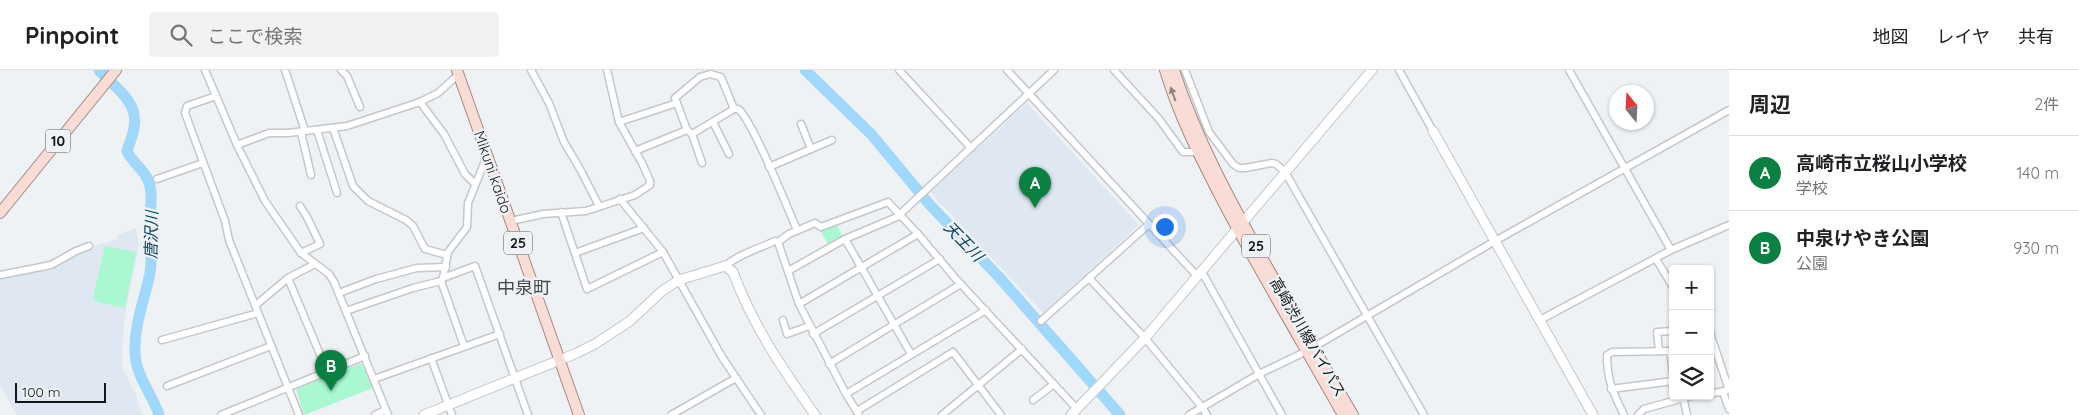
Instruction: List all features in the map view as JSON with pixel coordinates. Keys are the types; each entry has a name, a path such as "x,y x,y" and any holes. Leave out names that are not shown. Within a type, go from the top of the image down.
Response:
{"main road":[{"name":"10","path":"0,214 116,70"},
{"name":"高崎渋川線バイパス","path":"1165,70 1180,113 1197,152 1310,349 1353,415"},
{"name":"高崎渋川線バイパス","path":"1174,70 1189,113 1240,227"},
{"name":"Mikuni kaido","path":"458,72 579,415"},
{"name":"高崎渋川線バイパス","path":"1310,349 1343,415"}],"street":[{"path":"205,70 237,144 265,201 301,253 329,274 339,293 387,413 374,415"},
{"path":"285,70 303,131 311,175"},
{"path":"341,70 346,76 360,107"},
{"path":"531,70 549,103 564,142 599,206"},
{"path":"510,221 561,212 586,210 635,195 650,185 642,163 619,122 607,70"},
{"path":"899,70 971,148"},
{"path":"1007,70 1148,224 1200,275 1282,415"},
{"path":"788,271 844,239 897,217 1054,70"},
{"path":"1114,70 1160,119 1184,152 1197,152"},
{"path":"1185,70 1209,132 1233,164 1239,168 1245,168 1266,162 1276,164 1285,172 1424,415"},
{"path":"424,415 560,361 604,339 630,321 662,291 679,280 725,266 746,253 778,242 785,235 815,223 821,228 888,202 960,284 1054,384 1077,413 1200,275 1372,70"},
{"path":"1399,70 1593,415"},
{"path":"1568,70 1671,250"},
{"path":"237,144 269,133 347,126 420,102 438,93 458,72"},
{"path":"702,163 675,98 693,82 713,72 721,77 734,109"},
{"path":"216,96 187,106 185,114 230,240 299,415"},
{"path":"420,102 444,134 465,174 475,184"},
{"path":"619,122 677,103"},
{"path":"635,151 713,122 734,109 741,110 797,230"},
{"path":"1189,415 1259,374 1310,349 1496,241 1729,110"},
{"path":"713,122 730,154"},
{"path":"800,124 812,149"},
{"path":"333,128 353,186 368,201 406,220 413,226 425,249 447,255"},
{"path":"316,130 337,193"},
{"path":"769,167 832,140"},
{"path":"464,346 442,280 448,252 467,227 468,203 487,156"},
{"path":"157,179 203,163"},
{"path":"620,199 663,252 736,378 761,415"},
{"path":"300,206 320,244 301,253"},
{"path":"561,212 587,289 663,252"},
{"path":"1042,322 1148,224"},
{"path":"1540,320 1671,250 1729,225"},
{"path":"575,253 644,228"},
{"path":"799,304 918,234"},
{"path":"844,239 911,354"},
{"path":"778,242 799,304 809,326 858,413 953,352 1001,415"},
{"path":"0,275 51,265 89,246"},
{"path":"813,334 940,259"},
{"path":"1656,259 1669,280"},
{"path":"256,305 288,278 315,264"},
{"path":"346,311 442,280 475,266 528,415"},
{"path":"725,266 732,272 756,325 776,360 815,415"},
{"path":"339,293 376,278 416,268 446,267"},
{"path":"288,278 327,371"},
{"path":"1089,278 1145,338 1207,415"},
{"path":"829,364 960,284"},
{"path":"846,394 986,310"},
{"path":"162,340 258,313"},
{"path":"783,320 787,334 809,326"},
{"path":"1659,350 1657,332 1669,331"},
{"path":"374,379 500,334"},
{"path":"167,386 271,346"},
{"path":"942,415 1022,349"},
{"path":"1624,415 1607,374 1607,355 1612,352 1669,351"},
{"path":"1714,355 1727,391 1729,408"},
{"path":"221,415 364,356"},
{"path":"431,358 452,415"},
{"path":"671,415 682,412 736,378"},
{"path":"1612,389 1669,382"},
{"path":"1033,400 1054,384"},
{"path":"1714,392 1727,391"},
{"path":"1638,415 1644,409 1676,400"},
{"path":"1686,400 1688,415"}],"shaded area":[{"path":"1027,103 1139,225 1043,313 930,192"},
{"path":"136,228 139,245 124,320 122,361 123,369 136,395 142,415 17,415 0,386 0,279 16,274 51,269 78,254 92,249 94,246 118,239 117,235"}],"green space":[{"path":"837,224 843,238 829,246 820,230"},
{"path":"105,246 136,252 125,308 97,302 93,298"},
{"path":"360,364 363,365 373,388 304,415 296,389"}],"waterway":[{"name":"唐沢川","path":"99,70 124,96 133,110 135,118 134,128 127,151 145,174 150,188 151,266 138,321 135,351 138,368 159,415"},
{"name":"天王川","path":"805,70 871,134 930,205 999,277 1120,415"}],"place":[{"name":"高崎市立桜山小学校","path":"1035,208"},
{"name":"中泉けやき公園","path":"331,391"}],"district":[{"name":"中泉町","path":"524,287"}]}
